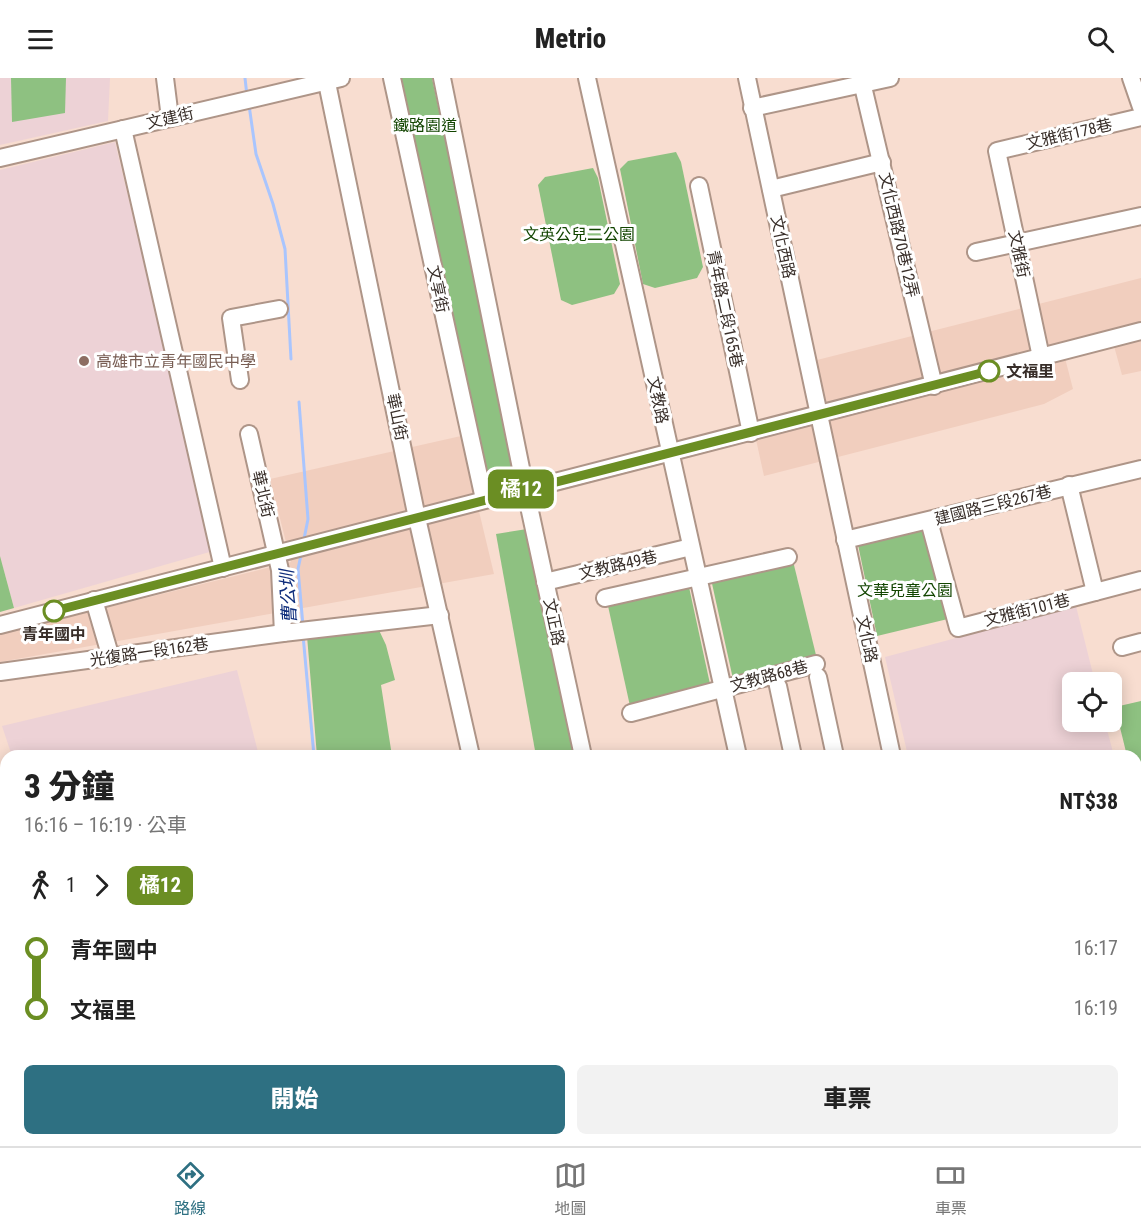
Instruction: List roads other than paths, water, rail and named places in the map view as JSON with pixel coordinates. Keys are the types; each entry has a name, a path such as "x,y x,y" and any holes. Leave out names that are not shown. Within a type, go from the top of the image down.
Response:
{"street":[{"path":"165,78 170,118"},
{"name":"文享街","path":"392,78 484,499"},
{"path":"442,78 525,488"},
{"name":"文教路","path":"587,78 737,750"},
{"name":"文化西路","path":"747,78 818,416"},
{"path":"752,108 862,82 890,78"},
{"path":"1131,78 1141,107"},
{"name":"文建街","path":"0,158 331,79"},
{"name":"華山街","path":"331,79 417,518 470,750"},
{"name":"文化西路70巷12弄","path":"862,82 934,386"},
{"name":"文雅街178巷","path":"997,151 1141,117"},
{"path":"123,129 223,568"},
{"name":"文雅街","path":"997,151 1041,357"},
{"path":"771,189 882,162"},
{"name":"青年路二段165巷","path":"699,186 751,433"},
{"path":"976,252 1141,216"},
{"path":"240,380 231,318 279,309"},
{"path":"0,625 1141,331"},
{"name":"文化路","path":"818,416 891,750"},
{"name":"華北街","path":"249,434 296,631"},
{"name":"建國路三段267巷","path":"845,540 1141,469"},
{"path":"1069,485 1095,592"},
{"name":"文正路","path":"525,488 582,750"},
{"name":"文雅街101巷","path":"929,521 958,628 1141,580"},
{"name":"文教路49巷","path":"545,582 692,547"},
{"path":"606,598 788,556"},
{"path":"94,600 111,658"},
{"name":"光復路一段162巷","path":"0,672 296,631 440,615"},
{"path":"1122,647 1141,642"},
{"name":"文教路68巷","path":"631,713 723,688 817,670 834,750"},
{"path":"778,686 792,750"}],"waterway":[{"name":"曹公圳","path":"245,78 247,96"},
{"name":"曹公圳","path":"249,105 256,154 285,249 291,359"},
{"name":"曹公圳","path":"299,402 308,519 304,539"},
{"name":"曹公圳","path":"301,555 298,569 303,626"},
{"name":"曹公圳","path":"303,635 313,750"}],"place":[{"name":"高雄市立青年國民中學","path":"84,361"},
{"name":"文福里","path":"989,371"},
{"name":"青年國中","path":"54,611"}],"park label":[{"name":"鐵路園道","path":"425,125"},
{"name":"文英公兒二公園","path":"579,234"},
{"name":"文華兒童公園","path":"905,590"}]}
